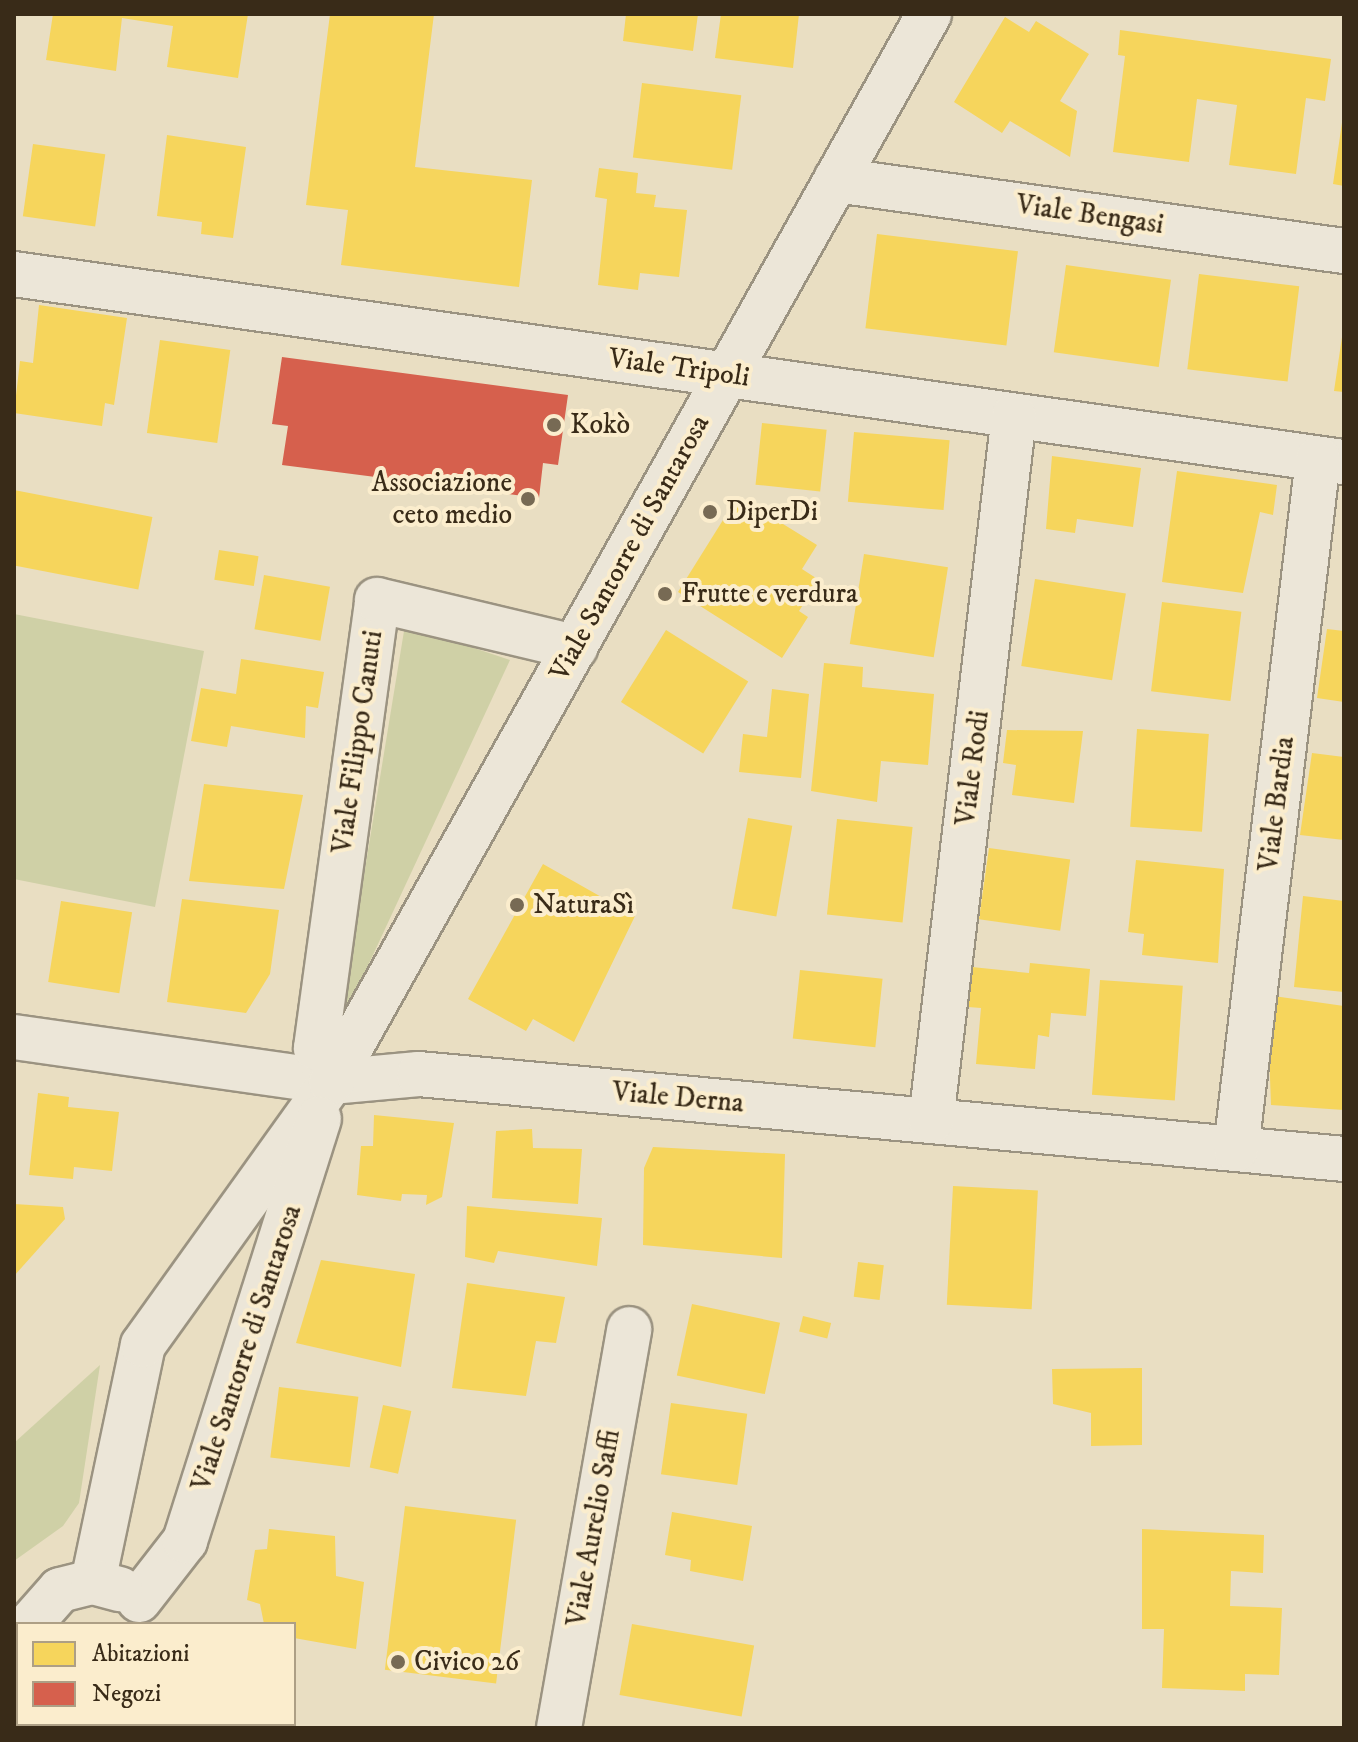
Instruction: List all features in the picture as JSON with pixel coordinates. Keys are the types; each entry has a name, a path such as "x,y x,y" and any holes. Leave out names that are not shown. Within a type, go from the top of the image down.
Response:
{"street":[{"name":"Viale Santorre di Santarosa","path":"93,1582 143,1345 331,1082 929,14"},
{"name":"Viale Bengasi","path":"836,180 1344,251"},
{"name":"Viale Tripoli","path":"14,274 1331,460"},
{"name":"Viale Rodi","path":"931,1121 1014,416"},
{"name":"Viale Bardia","path":"1236,1149 1331,460"},
{"name":"Viale Filippo Canuti","path":"331,1082 316,1048 377,600 575,647"},
{"name":"Viale Derna","path":"14,1037 331,1082 419,1074 1344,1159"},
{"name":"Viale Santorre di Santarosa","path":"147,1612 185,1541 331,1082"},
{"name":"Viale Aurelio Saffi","path":"559,1728 629,1329"},
{"path":"32,1622 60,1590 93,1582 147,1612"}],"green space":[{"path":"14,614 204,651 155,907 14,879"},
{"path":"405,625 510,660 339,1028"},
{"path":"100,1365 79,1503 63,1526 14,1561 14,1443"}],"building: Abitazioni":[{"path":"53,14 248,14 238,78 167,67 173,26 122,18 116,71 46,60"},
{"path":"330,14 434,14 415,167 532,180 519,287 341,265 348,210 306,205"},
{"path":"626,14 698,14 693,51 623,41"},
{"path":"721,14 799,14 793,68 715,58"},
{"path":"1005,17 1029,32 1036,21 1089,54 1060,101 1077,111 1070,157 1010,121 1002,133 954,102"},
{"path":"1120,30 1331,59 1325,101 1306,98 1296,174 1229,165 1237,105 1197,99 1189,162 1113,152 1125,56 1118,55"},
{"path":"642,83 741,95 732,170 633,157"},
{"path":"1344,109 1344,186 1333,184"},
{"path":"167,135 246,147 233,238 201,234 202,222 157,216"},
{"path":"33,144 105,154 95,226 23,216"},
{"path":"599,168 638,173 636,193 656,195 654,207 687,210 679,277 640,273 638,290 598,285 607,199 595,197"},
{"path":"877,234 1018,251 1006,346 865,328"},
{"path":"1066,265 1171,280 1159,367 1054,352"},
{"path":"1199,274 1299,286 1288,382 1187,369"},
{"path":"39,305 127,318 114,405 105,403 102,426 14,413 20,361 33,363"},
{"path":"1344,338 1344,392 1334,391"},
{"path":"160,340 230,350 217,443 147,433"},
{"path":"762,423 827,430 820,491 756,485"},
{"path":"854,432 950,440 944,510 848,502"},
{"path":"1052,456 1141,468 1133,527 1077,519 1075,533 1046,529"},
{"path":"1177,471 1277,485 1273,515 1260,512 1243,593 1162,582"},
{"path":"14,490 152,517 138,590 14,565"},
{"path":"738,496 817,545 802,569 819,580 799,611 808,617 782,658 678,592"},
{"path":"219,550 259,556 254,586 214,580"},
{"path":"864,554 948,567 934,657 850,644"},
{"path":"264,575 330,587 320,641 254,629"},
{"path":"1035,579 1126,593 1112,680 1021,666"},
{"path":"1162,602 1241,612 1230,701 1151,691"},
{"path":"1327,629 1344,631 1344,702 1317,698"},
{"path":"666,630 748,681 703,753 621,702"},
{"path":"241,659 324,672 318,708 306,706 305,738 231,726 227,747 191,741 201,688 236,694"},
{"path":"824,663 863,667 862,687 934,694 928,765 881,761 877,802 811,791"},
{"path":"772,689 809,694 801,778 739,772 743,734 767,737"},
{"path":"1137,729 1209,734 1202,832 1130,827"},
{"path":"1007,730 1083,731 1074,803 1012,795 1016,765 1003,763"},
{"path":"1312,753 1344,757 1344,840 1300,835"},
{"path":"204,784 303,795 284,889 189,881"},
{"path":"748,818 792,826 776,916 732,909"},
{"path":"837,819 913,827 903,922 827,914"},
{"path":"989,848 1070,859 1060,931 979,919"},
{"path":"1136,860 1224,869 1218,963 1142,955 1144,934 1128,932"},
{"path":"543,864 635,916 574,1042 533,1019 526,1031 468,999"},
{"path":"1303,896 1344,901 1344,992 1294,987"},
{"path":"182,899 279,910 270,974 246,1013 167,1002"},
{"path":"61,901 132,912 119,993 48,982"},
{"path":"1030,963 1090,969 1086,1016 1051,1013 1049,1037 1038,1035 1035,1069 976,1064 981,1008 968,1007 972,967 1029,973"},
{"path":"800,970 883,979 875,1047 793,1039"},
{"path":"1100,980 1183,986 1175,1101 1092,1095"},
{"path":"1267,995 1344,1006 1344,1110 1271,1105"},
{"path":"38,1093 69,1097 68,1107 119,1112 112,1171 74,1167 73,1179 29,1175"},
{"path":"374,1115 454,1123 442,1197 426,1205 427,1195 402,1194 401,1201 357,1195 361,1146 373,1146"},
{"path":"532,1129 533,1148 582,1149 578,1204 492,1198 496,1131"},
{"path":"653,1147 785,1154 782,1258 643,1245 644,1168"},
{"path":"953,1186 1038,1190 1032,1309 947,1305"},
{"path":"14,1204 63,1207 65,1219 14,1276"},
{"path":"467,1206 602,1218 597,1266 498,1251 494,1263 465,1257"},
{"path":"321,1260 415,1274 401,1367 296,1343"},
{"path":"858,1262 884,1265 880,1300 854,1297"},
{"path":"467,1283 565,1297 556,1343 536,1341 526,1396 452,1388"},
{"path":"692,1304 780,1323 765,1394 677,1375"},
{"path":"803,1316 831,1323 827,1339 799,1332"},
{"path":"1142,1368 1142,1445 1091,1446 1091,1413 1053,1404 1052,1369"},
{"path":"279,1387 358,1397 350,1467 270,1457"},
{"path":"671,1403 747,1414 737,1485 661,1474"},
{"path":"383,1405 411,1411 398,1474 370,1468"},
{"path":"405,1506 516,1520 496,1683 385,1670"},
{"path":"672,1512 752,1526 743,1581 690,1571 691,1560 665,1555"},
{"path":"269,1529 335,1536 336,1576 364,1582 356,1649 296,1638 296,1622 264,1622 260,1604 247,1600 255,1550 267,1549"},
{"path":"1142,1529 1264,1535 1263,1573 1231,1571 1230,1606 1282,1608 1279,1675 1245,1674 1245,1691 1162,1688 1164,1629 1142,1629"},
{"path":"632,1624 754,1646 742,1716 619,1695"}],"building: Negozi":[{"path":"282,357 568,395 558,465 543,463 539,498 282,465 288,426 272,424"}],"place":[{"name":"Kokò","path":"554,425"},
{"name":"Associazione ceto medio","path":"528,499"},
{"name":"DiperDi","path":"710,512"},
{"name":"Frutte e verdura","path":"665,594"},
{"name":"NaturaSì","path":"517,905"},
{"name":"Civico 26","path":"398,1662"}]}
